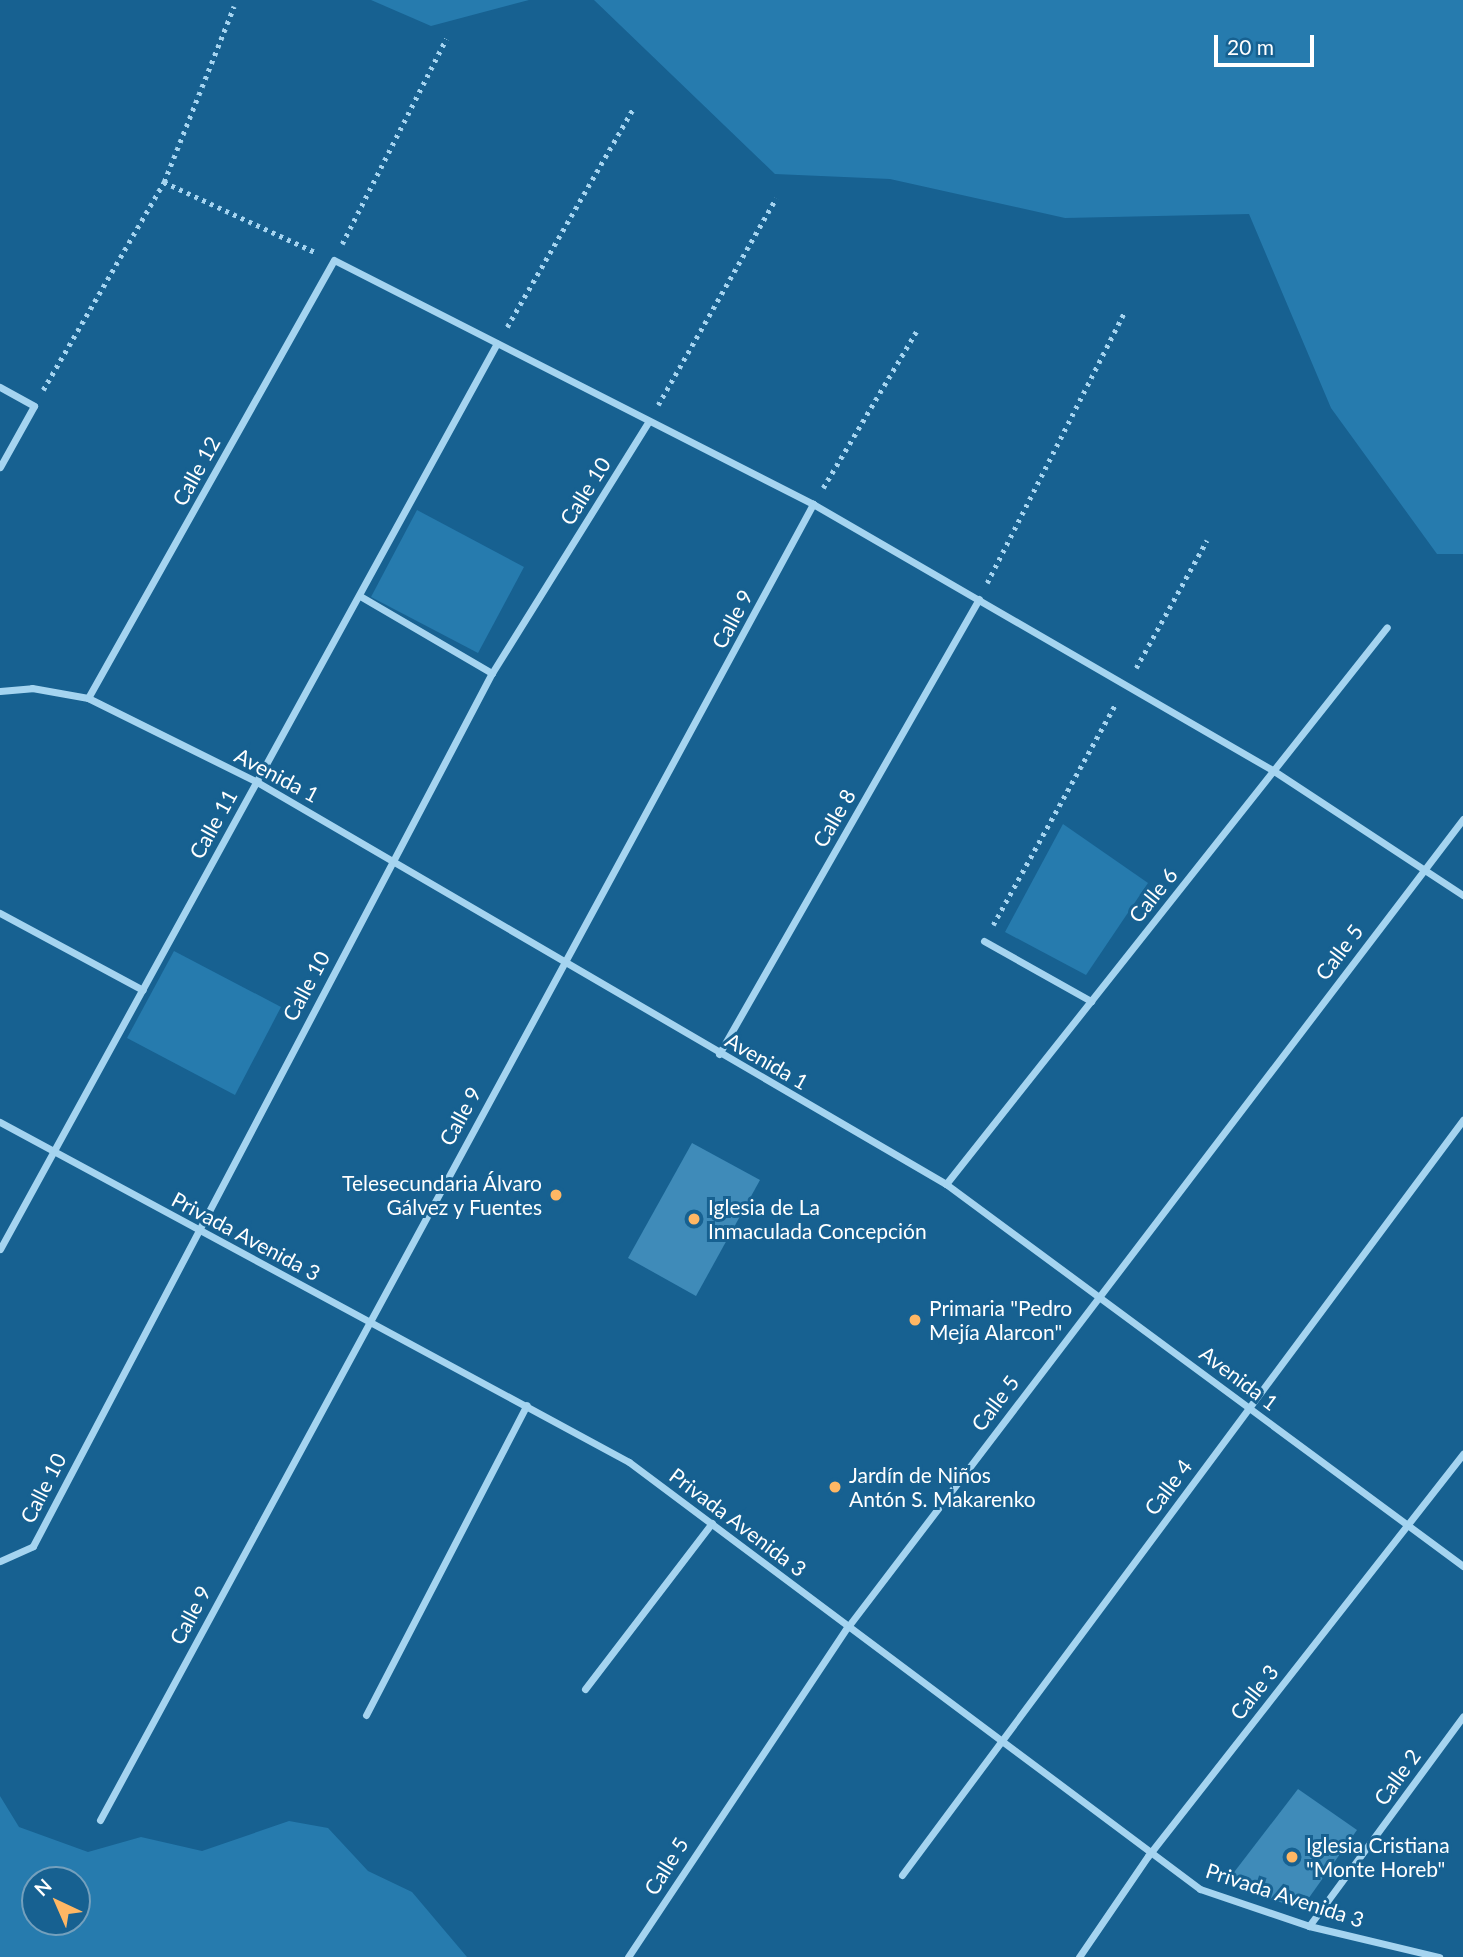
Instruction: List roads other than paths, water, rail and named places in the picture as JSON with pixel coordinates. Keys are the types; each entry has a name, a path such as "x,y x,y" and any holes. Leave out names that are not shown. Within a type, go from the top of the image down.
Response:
{"street":[{"name":"Calle 12","path":"88,698 334,260 497,343"},
{"path":"497,343 813,504 979,599 1124,689 1274,771 1463,895"},
{"name":"Calle 11","path":"0,1249 497,343"},
{"path":"0,387 34,406 0,467"},
{"name":"Calle 10","path":"0,1562 33,1546 196,1230 492,673 649,421"},
{"name":"Calle 9","path":"100,1820 367,1320 564,966 813,504"},
{"path":"360,596 492,673"},
{"name":"Calle 8","path":"719,1054 979,599"},
{"name":"Calle 6","path":"946,1184 1387,626"},
{"name":"Avenida 1","path":"0,691 32,688 88,698 257,782 393,859 564,966 946,1184 1100,1293 1249,1408 1463,1566"},
{"name":"Calle 5","path":"628,1957 847,1628 1463,819"},
{"path":"0,913 143,990"},
{"path":"984,941 1091,1001"},
{"name":"Calle 4","path":"902,1875 1463,1121"},
{"name":"Privada Avenida 3","path":"0,1122 629,1462 1148,1856 1200,1889 1310,1926 1438,1957"},
{"path":"366,1715 527,1405"},
{"name":"Calle 3","path":"1079,1957 1148,1856 1463,1454"},
{"path":"585,1689 712,1523"},
{"name":"Calle 2","path":"1310,1926 1463,1716"}],"place":[{"name":"Telesecundaria Álvaro Gálvez y Fuentes","path":"556,1195"},
{"name":"Iglesia de La Inmaculada Concepción","path":"694,1219"},
{"name":"Primaria \"Pedro Mejía Alarcon\"","path":"915,1320"},
{"name":"Jardín de Niños Antón S. Makarenko","path":"835,1487"},
{"name":"Iglesia Cristiana \"Monte Horeb\"","path":"1292,1857"}]}
